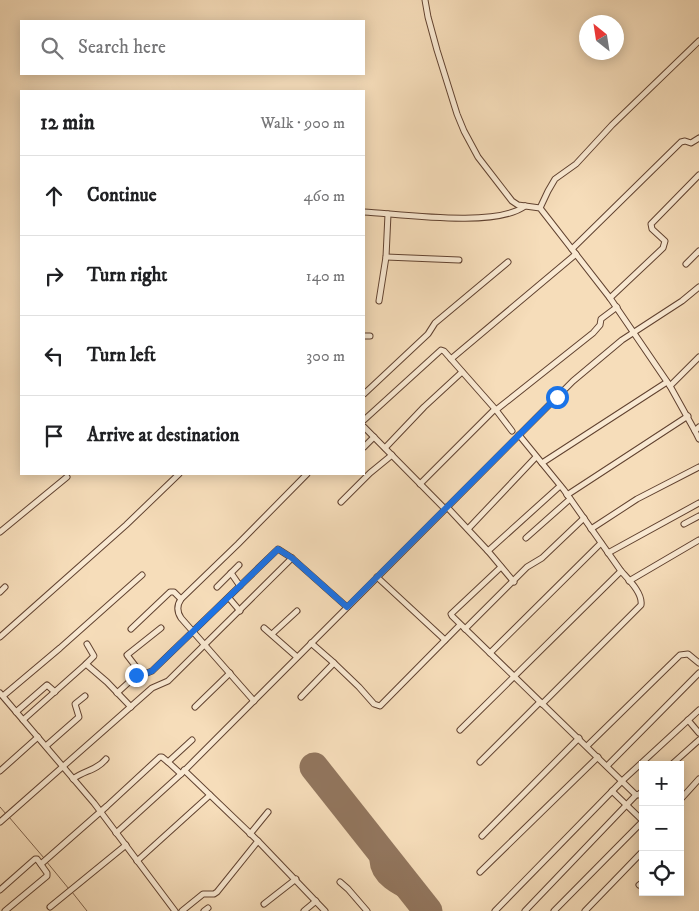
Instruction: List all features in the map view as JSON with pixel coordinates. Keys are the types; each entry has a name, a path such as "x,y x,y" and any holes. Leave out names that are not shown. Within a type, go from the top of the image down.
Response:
{"street":[{"path":"425,0 428,17 457,114 478,157 507,196 518,205 540,208 574,251 617,307 669,384 697,429 699,438"},
{"path":"540,208 555,179 576,164 699,41"},
{"path":"451,359 574,251 681,142 691,143 699,138"},
{"path":"610,298 663,248 665,241 652,229 651,224 699,175"},
{"path":"365,212 486,219 517,211 525,206"},
{"path":"380,301 386,256 388,214"},
{"path":"686,264 699,251"},
{"path":"386,256 459,260"},
{"path":"365,393 428,334 435,323 508,262"},
{"path":"116,833 182,772 254,701 446,508 515,433 573,381 633,332 682,301 699,287"},
{"path":"420,484 496,410 593,333 599,327 602,319 617,307"},
{"path":"365,419 438,351 444,351 542,463 569,497 642,600 641,605 480,762"},
{"path":"542,463 669,384 699,357"},
{"path":"385,448 419,412 462,372"},
{"path":"526,538 569,497 688,416"},
{"path":"365,428 420,484 468,529 514,582"},
{"path":"365,446 374,436"},
{"path":"341,502 370,473 392,455"},
{"path":"468,529 536,457"},
{"path":"591,529 637,499 699,467"},
{"path":"0,637 126,525 178,475"},
{"path":"254,701 178,615 178,605 181,599 306,475"},
{"path":"0,532 67,477"},
{"path":"488,551 560,486"},
{"path":"608,553 699,503"},
{"path":"684,524 699,516"},
{"path":"311,643 359,687 374,704 380,706 445,640 514,582 527,567 537,562 584,518"},
{"path":"629,581 699,540"},
{"path":"490,653 601,543"},
{"path":"161,628 128,655 140,672 147,673 152,671 229,598 276,550 280,550 292,558 347,607"},
{"path":"0,822 155,686 168,681 292,558"},
{"path":"217,587 239,565"},
{"path":"501,567 451,614 460,627 490,653 539,704 579,738 587,746 595,759 607,766 636,795"},
{"path":"460,730 620,570"},
{"path":"231,573 240,586"},
{"path":"142,575 60,648 1,695 74,779 175,911"},
{"path":"377,577 445,640"},
{"path":"0,592 5,587"},
{"path":"131,630 170,592 174,592 181,599"},
{"path":"229,598 240,611"},
{"path":"272,634 297,611"},
{"path":"264,628 297,657"},
{"path":"23,720 94,656 87,644"},
{"path":"587,746 680,655 688,654 699,663"},
{"path":"301,697 334,663"},
{"path":"86,664 131,707"},
{"path":"117,693 140,672"},
{"path":"195,707 230,673"},
{"path":"607,766 699,673"},
{"path":"16,712 48,685 55,692"},
{"path":"46,746 79,717 75,704 85,696"},
{"path":"495,911 622,781 699,710"},
{"path":"688,720 699,733"},
{"path":"0,771 38,737"},
{"path":"482,836 579,738"},
{"path":"168,762 192,740"},
{"path":"676,761 699,740"},
{"path":"44,861 162,757 210,795 296,878 325,911"},
{"path":"74,779 78,775 98,767 106,759"},
{"path":"480,872 595,759"},
{"path":"684,796 699,779"},
{"path":"612,791 639,817"},
{"path":"524,911 639,793"},
{"path":"137,861 210,795"},
{"path":"250,834 268,812"},
{"path":"554,911 639,825"},
{"path":"182,911 203,894 218,892 258,841"},
{"path":"50,907 126,845"},
{"path":"585,911 639,855"},
{"path":"0,890 35,858 44,861"},
{"path":"6,911 47,876 44,861"},
{"path":"264,904 296,878"},
{"path":"340,882 348,888 367,911"},
{"path":"304,911 316,901"}],"waterway":[{"path":"0,807 6,814"},
{"path":"0,819 5,814"},
{"path":"9,817 44,858"},
{"path":"46,861 69,889"},
{"path":"72,892 87,911"}],"taxiway":[{"path":"384,855 379,856 375,861 380,875 399,891 420,901"}],"runway":[{"path":"314,767 428,911"}],"route":[{"path":"136,675 140,672 147,673 152,671 278,549 292,558 347,607 557,397"}]}
